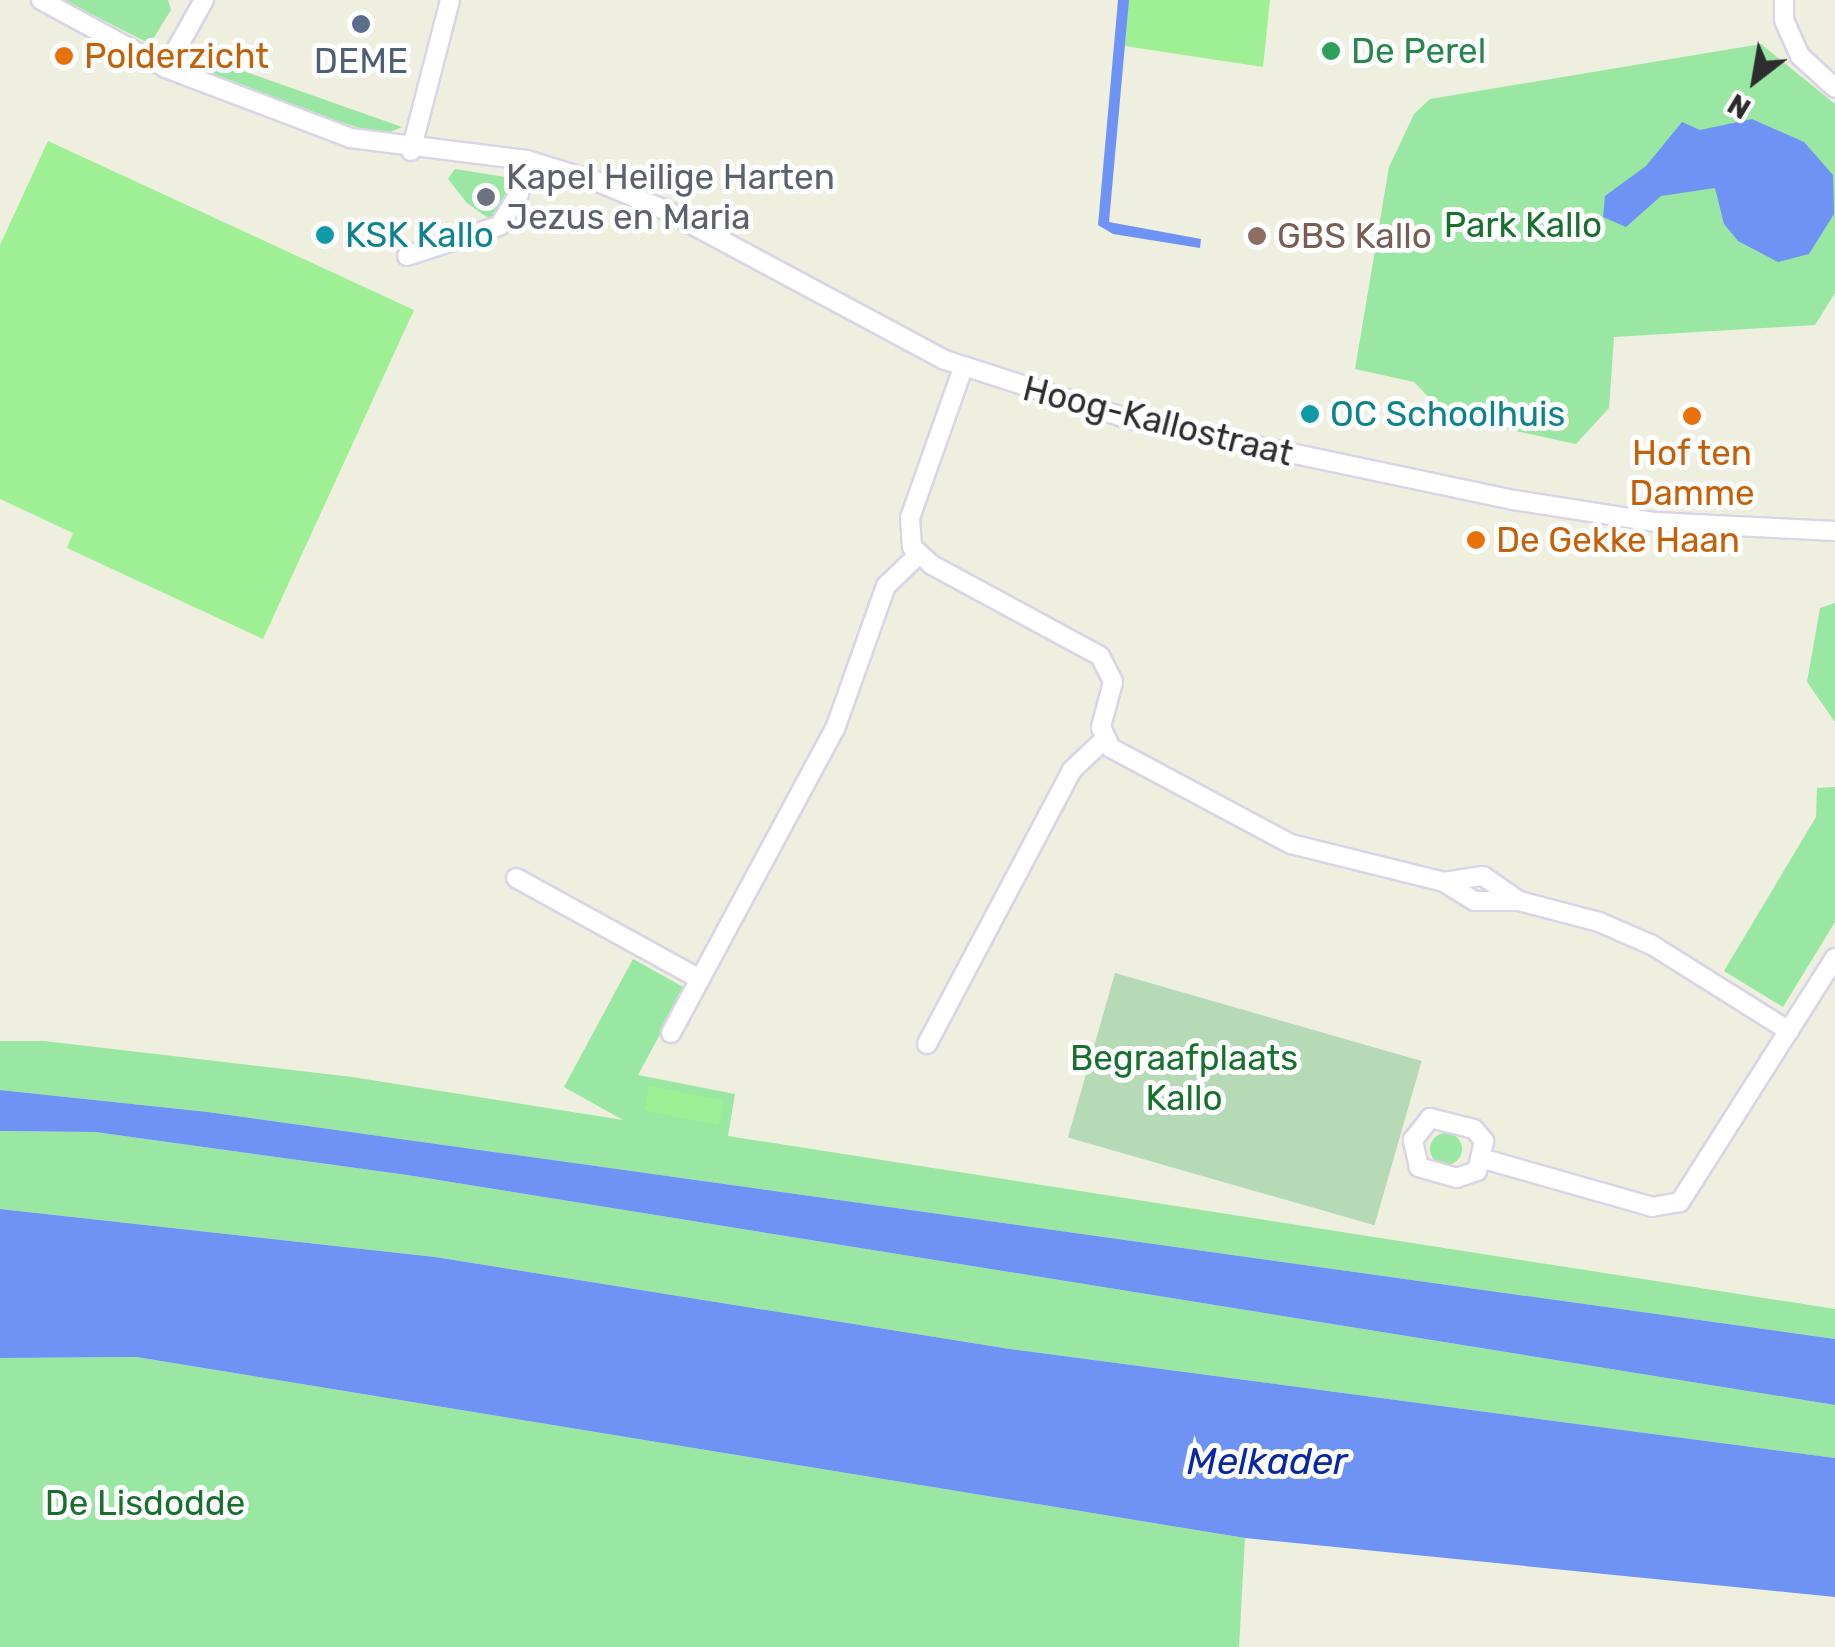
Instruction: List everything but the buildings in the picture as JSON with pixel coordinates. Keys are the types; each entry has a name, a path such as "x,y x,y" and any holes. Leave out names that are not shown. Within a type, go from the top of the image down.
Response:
{"street":[{"name":"Hoog-Kallostraat","path":"42,0 166,68 292,119 410,150 527,160 665,210 963,368 1128,418 1514,500 1655,522 1835,531"},
{"path":"166,68 204,0"},
{"path":"410,150 450,0"},
{"path":"1784,0 1784,20 1800,56 1835,88"},
{"path":"407,256 499,226 520,194 527,160"},
{"path":"963,368 908,526 918,555 1100,656 1113,682 1101,727 1105,738 1121,755 1291,844 1444,882 1483,876 1519,901 1652,944 1789,1032"},
{"path":"671,1033 835,729 886,586 918,555"},
{"path":"927,1044 1072,770 1105,738"},
{"path":"516,878 700,979"},
{"path":"1484,1159 1652,1207 1680,1202 1835,958"}],"green space":[{"path":"64,0 168,0 171,10 150,44"},
{"path":"1128,0 1270,0 1263,67 1125,46"},
{"name":"Park Kallo","path":"1761,44 1835,104 1835,293 1815,325 1614,337 1609,408 1576,444 1447,416 1414,382 1355,369 1389,167 1414,114 1430,99"},
{"path":"212,60 402,127 383,135 288,106 213,77"},
{"path":"48,141 414,310 263,639 67,548 73,533 0,499 0,245"},
{"path":"455,169 511,178 515,184 500,212 488,218 467,203 448,179"},
{"path":"1835,603 1835,722 1807,682 1820,608"},
{"path":"1835,787 1835,922 1783,1007 1724,971 1816,817 1817,788"},
{"path":"633,959 685,988 638,1075 735,1094 728,1136 1835,1309 1835,1339 208,1112 0,1090 0,1041 44,1041 352,1077 623,1120 564,1087"},
{"name":"Begraafplaats Kallo","path":"1115,973 1422,1061 1375,1225 1068,1137"},
{"path":"649,1086 724,1101 719,1125 644,1111"},
{"path":"0,1131 95,1132 407,1175 1835,1405 1835,1458 1010,1349 435,1257 0,1209"},
{"path":"1446,1133 1457,1138 1462,1149 1457,1160 1446,1165 1435,1160 1430,1149 1435,1138"},
{"name":"De Lisdodde","path":"136,1357 1245,1538 1239,1647 0,1647 0,1358"}],"water":[{"path":"1118,0 1129,0 1109,222 1201,239 1200,248 1113,234 1098,225"},
{"path":"1752,119 1804,142 1833,175 1834,214 1809,254 1778,262 1738,241 1724,224 1715,188 1661,196 1626,227 1603,217 1605,196 1646,166 1682,122 1700,130"},
{"path":"0,1090 208,1112 1835,1339 1835,1405 407,1175 95,1132 0,1131"},
{"name":"Melkader","path":"0,1209 435,1257 1010,1349 1835,1458 1835,1597 1245,1538 136,1357 0,1358"}],"place":[{"name":"DEME","path":"361,24"},
{"name":"De Perel","path":"1331,51"},
{"name":"Polderzicht","path":"64,56"},
{"name":"Kapel Heilige Harten Jezus en Maria","path":"486,197"},
{"name":"KSK Kallo","path":"325,235"},
{"name":"GBS Kallo","path":"1257,236"},
{"name":"OC Schoolhuis","path":"1310,414"},
{"name":"Hof ten Damme","path":"1692,416"},
{"name":"De Gekke Haan","path":"1476,540"}]}
